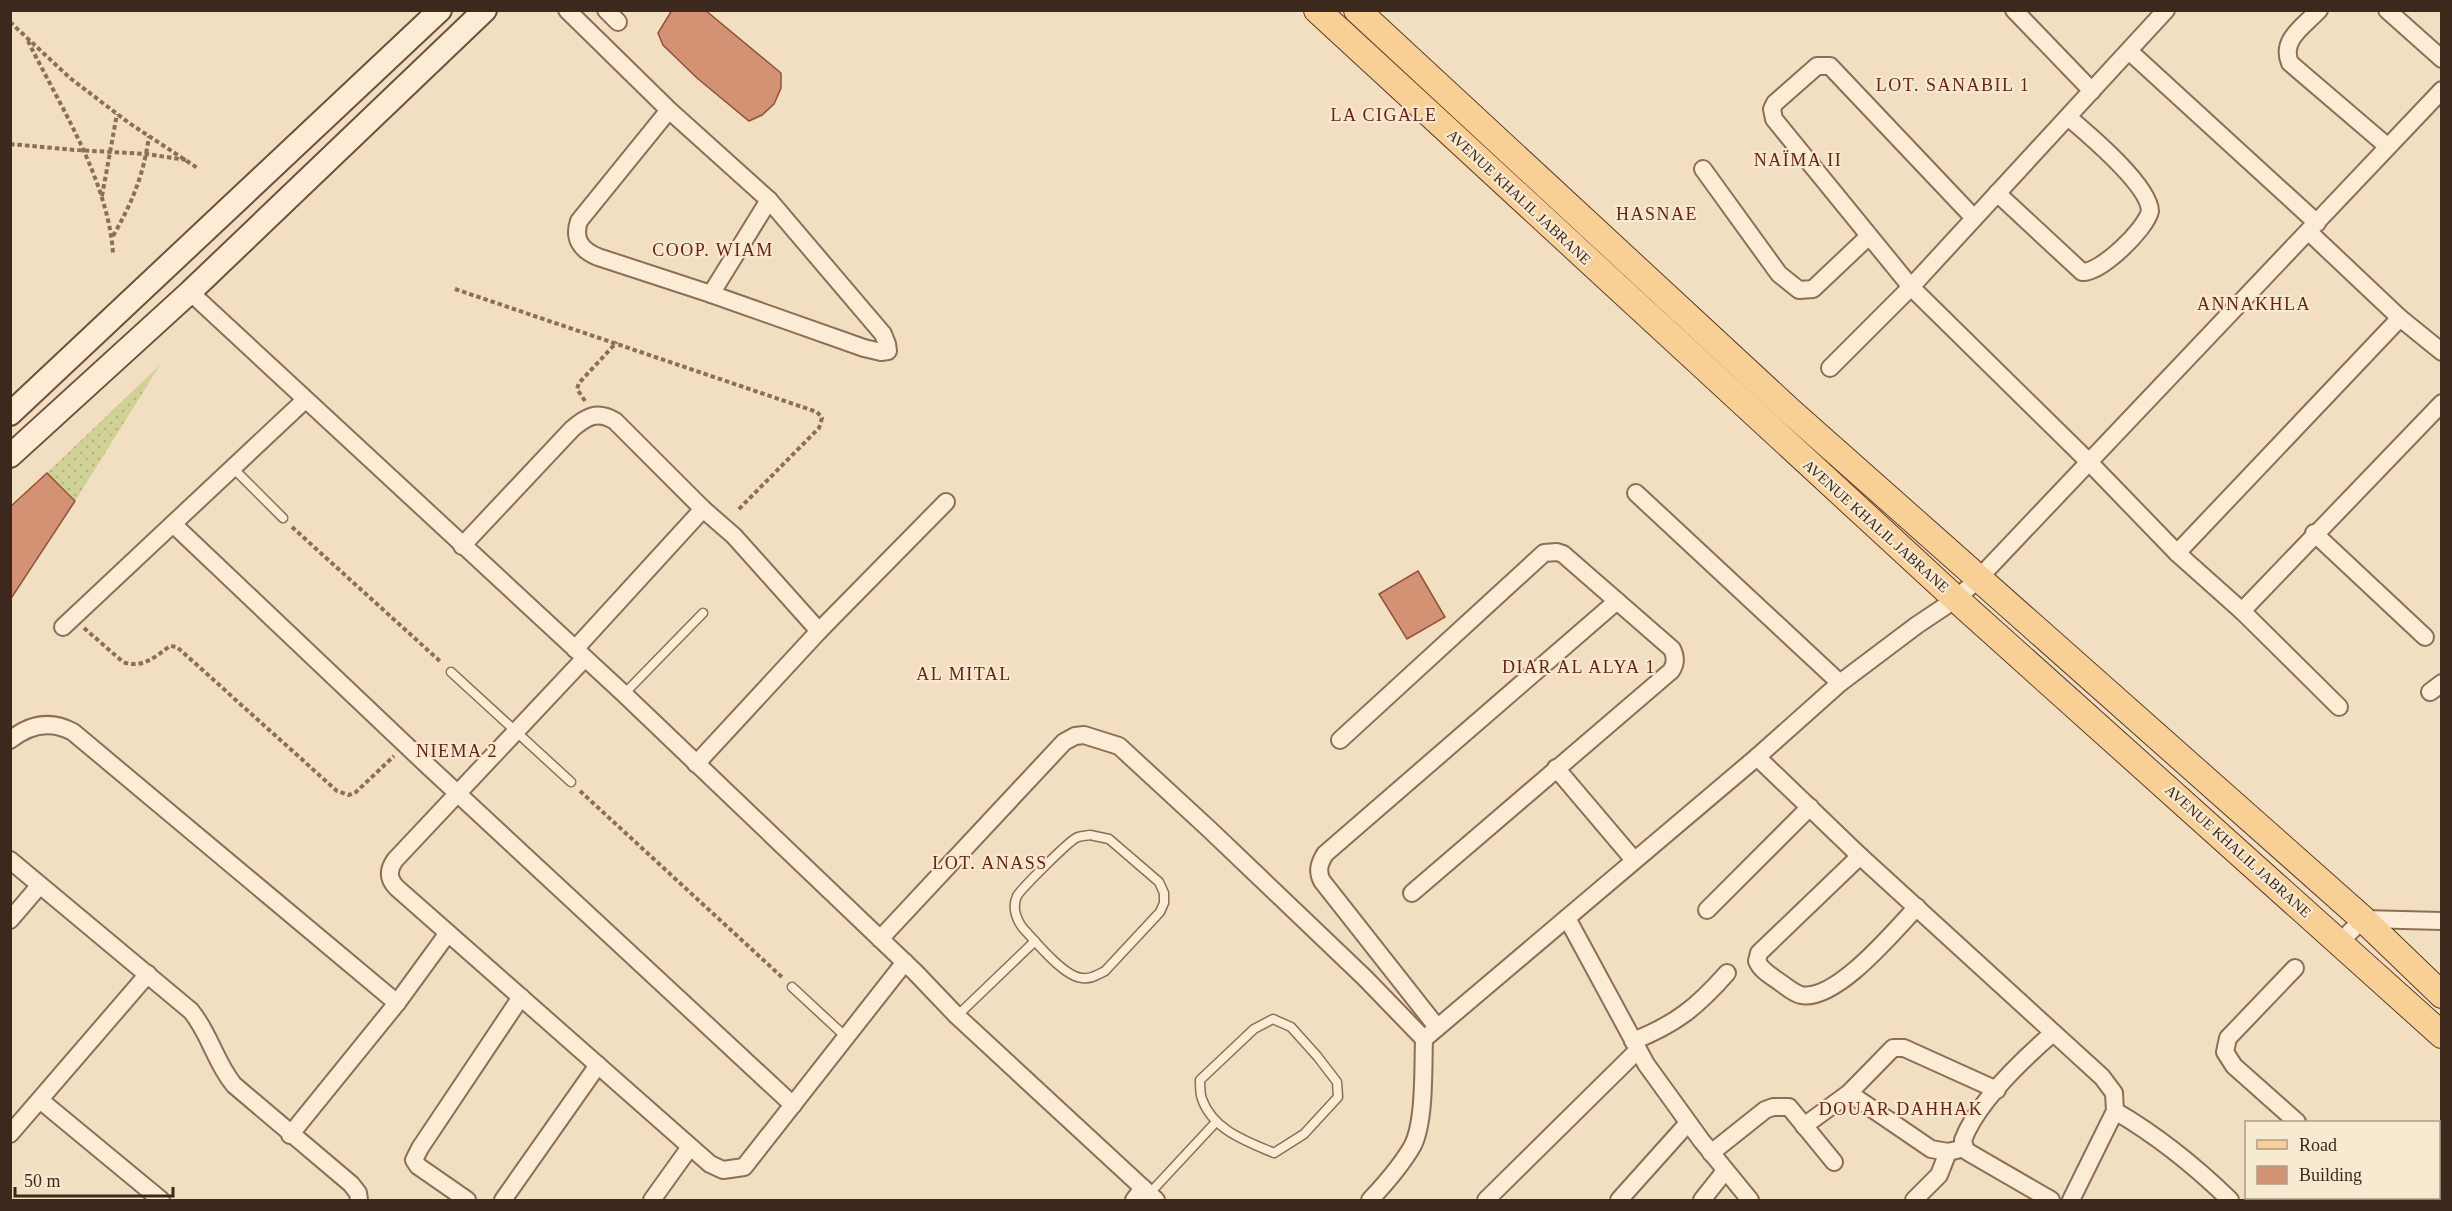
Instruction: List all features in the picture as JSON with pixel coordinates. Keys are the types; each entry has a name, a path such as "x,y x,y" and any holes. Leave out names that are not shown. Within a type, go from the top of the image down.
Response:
{"main road":[{"path":"10,414 440,10"},
{"path":"10,456 190,292 485,10"},
{"name":"AVENUE KHALIL JABRANE","path":"1317,10 1956,599 2442,1035"},
{"name":"AVENUE KHALIL JABRANE","path":"1357,10 1789,410 2362,919 2442,995"}],"street":[{"path":"567,10 669,110 769,200 883,334 889,350 881,352 864,348 598,257 587,252 579,244 576,236 579,221 669,110"},
{"path":"606,10 618,22"},
{"path":"2014,10 2092,91"},
{"path":"2319,10 2289,41 2286,49 2290,63 2387,146"},
{"path":"2387,10 2442,59"},
{"path":"1830,368 1911,287 2129,51 2158,14"},
{"path":"2129,51 2313,228 2400,318 2442,352"},
{"path":"1974,218 1830,66 1818,66 1775,103 1772,109 1774,119 1911,287 2089,462 2177,553 2339,707"},
{"path":"1370,1200 1390,1178 1414,1143 1421,1109 1424,1039 1757,757 1840,683 1917,625 1956,599 1978,579 2442,90"},
{"path":"1997,194 2082,272 2095,270 2142,228 2150,210 2145,195 2097,141 2068,117"},
{"path":"1703,169 1779,274 1799,290 1813,289 1869,236"},
{"path":"711,294 769,200"},
{"path":"190,292 624,694 905,962 957,1016 1145,1196"},
{"path":"2177,553 2400,318"},
{"path":"68,622 305,400"},
{"path":"2241,612 2314,533 2442,403"},
{"path":"462,546 572,429 589,416 606,416 734,536 819,631"},
{"path":"1636,493 1840,683"},
{"path":"696,764 819,631 946,502"},
{"path":"703,509 516,731 395,860 390,870 394,885 716,1168 730,1170 744,1167 905,962"},
{"path":"173,524 793,1105"},
{"path":"2314,533 2425,637"},
{"path":"1340,740 1544,553 1563,554 1672,649 1676,661 1674,667 1412,892"},
{"path":"1437,1027 1322,881 1318,868 1320,861 1334,846 1617,601"},
{"path":"11,738 23,731 46,725 56,725 73,732 397,1003"},
{"path":"880,939 1064,742 1075,736 1084,735 1119,746 1127,753 1357,971 1424,1039"},
{"path":"1757,757 1860,856 2102,1077 2114,1093 2115,1111 2071,1200"},
{"path":"1556,768 1634,860"},
{"path":"1707,910 1810,807"},
{"path":"1860,856 1760,953 1757,961 1763,970 1795,993 1815,994 1836,984 1864,963 1917,907"},
{"path":"10,860 191,1011 200,1022 220,1066 234,1085 351,1184 358,1193 359,1200"},
{"path":"10,920 40,885"},
{"path":"1567,918 1635,1045 1688,1123 1750,1200"},
{"path":"2340,942 2362,919 2442,921"},
{"path":"290,1134 397,1003 448,933"},
{"path":"2295,968 2228,1038 2225,1052 2234,1066 2296,1121"},
{"path":"1486,1200 1635,1045 1702,1002 1727,973"},
{"path":"10,1134 147,974"},
{"path":"467,1200 418,1166 414,1160 521,997"},
{"path":"1965,1148 1965,1136 1996,1090 2053,1033"},
{"path":"1804,1126 1849,1093 1888,1050 1898,1047 1996,1090"},
{"path":"503,1200 598,1065"},
{"path":"1849,1093 1923,1145 1948,1152 1965,1148 2050,1200"},
{"path":"40,1100 161,1200"},
{"path":"1711,1153 1773,1107 1789,1107 1834,1162"},
{"path":"2115,1111 2157,1137 2188,1161 2214,1194 2230,1200"},
{"path":"1619,1200 1688,1123"},
{"path":"652,1200 690,1147"},
{"path":"1914,1200 1939,1175 1948,1152"},
{"path":"1702,1200 1725,1171"}],"lane":[{"path":"232,468 283,518"},
{"path":"624,694 703,613"},
{"path":"451,672 571,782"},
{"path":"1090,835 1109,839 1159,882 1164,892 1164,903 1160,912 1105,971 1094,977 1081,978 1069,974 1035,941 1016,918 1015,906 1018,895 1076,838 1090,835"},
{"path":"957,1016 1035,941"},
{"path":"792,987 846,1037"},
{"path":"1273,1019 1291,1028 1337,1082 1338,1096 1304,1134 1274,1153 1235,1136 1216,1122 1201,1099 1200,1080 1254,1029 1273,1019"},
{"path":"1145,1196 1216,1122"}],"path":[{"path":"10,22 70,78 117,114 188,160 198,169"},
{"path":"26,38 102,196 112,237 113,253"},
{"path":"102,196 117,114"},
{"path":"112,237 137,191 147,154 149,136"},
{"path":"10,144 147,154 188,160"},
{"path":"455,289 617,342 820,415 822,422 819,428 737,511"},
{"path":"597,415 577,389 584,376 617,342"},
{"path":"283,518 451,672"},
{"path":"68,622 130,665 146,663 170,646 177,647 343,794 356,792 406,744"},
{"path":"571,782 792,987"}],"green space":[{"path":"160,365 75,501 47,473"}],"building":[{"path":"672,10 705,10 781,73 781,88 774,104 762,115 749,121 697,78 663,45 658,33"},
{"path":"47,473 75,501 10,600 10,507"},
{"path":"1418,571 1445,617 1407,639 1379,594"}],"district":[{"name":"LOT. SANABIL 1","path":"1953,85"},
{"name":"LA CIGALE","path":"1384,115"},
{"name":"NAÏMA II","path":"1798,160"},
{"name":"HASNAE","path":"1657,214"},
{"name":"COOP. WIAM","path":"713,250"},
{"name":"ANNAKHLA","path":"2254,304"},
{"name":"DIAR AL ALYA 1","path":"1579,667"},
{"name":"AL MITAL","path":"964,674"},
{"name":"NIEMA 2","path":"457,751"},
{"name":"LOT. ANASS","path":"990,863"},
{"name":"DOUAR DAHHAK","path":"1901,1109"}]}
